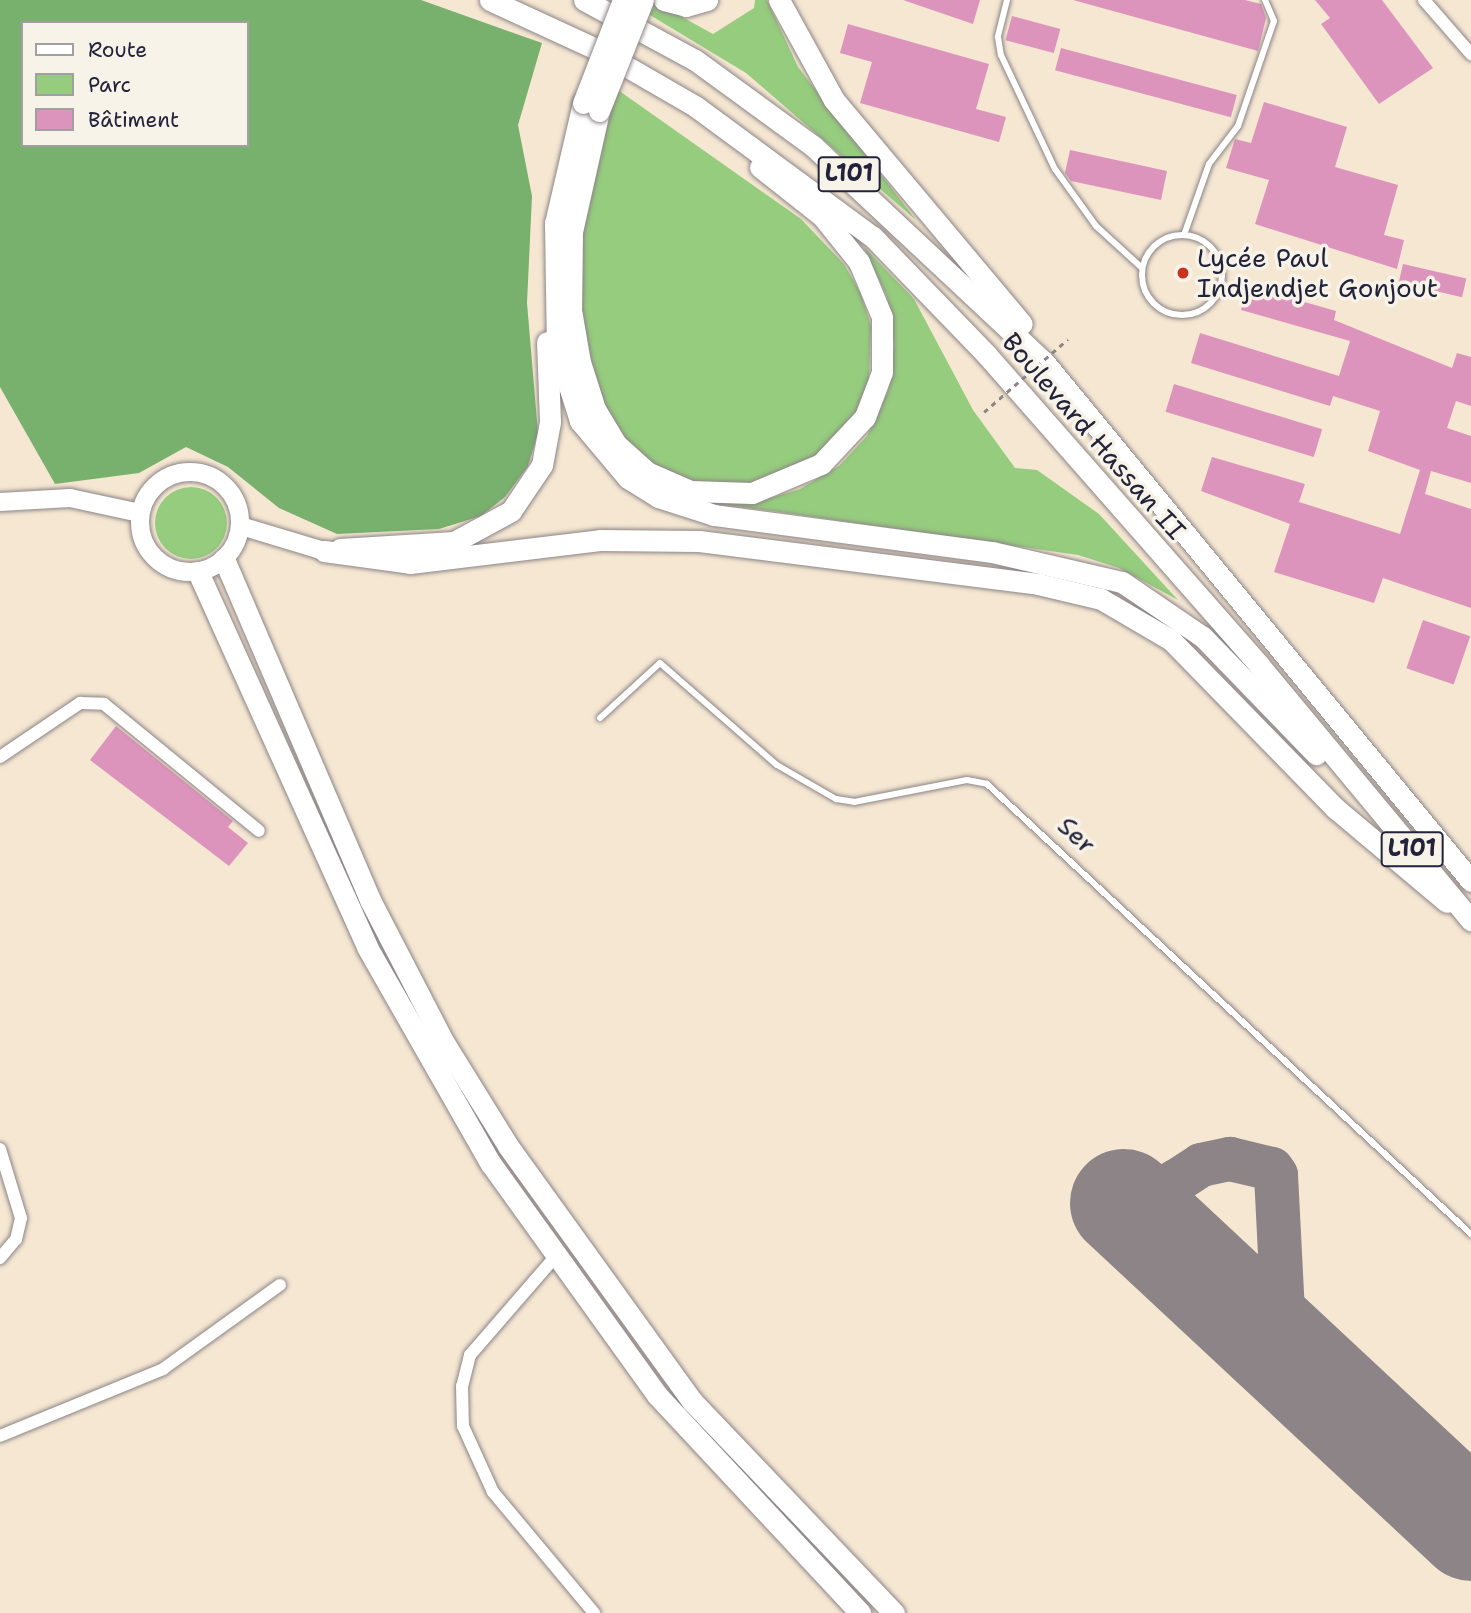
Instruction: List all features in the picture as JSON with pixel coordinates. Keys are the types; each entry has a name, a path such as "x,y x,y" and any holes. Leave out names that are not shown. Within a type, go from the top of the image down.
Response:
{"main road":[{"name":"Boulevard Hassan II","path":"490,0 612,58 706,114 840,209 938,301 1468,917"},
{"name":"Boulevard Hassan II","path":"584,0 624,10 724,79 858,182 1044,362 1085,408 1281,656 1471,881"},
{"path":"643,0 591,107 570,274 576,343 595,409 616,444 659,479 704,493 752,493 810,471 851,436 878,388 883,330 874,289 842,237 706,114"},
{"path":"664,0 686,6 707,0"},
{"path":"779,0 834,100 1021,324 1044,362"},
{"path":"324,551 454,542 511,511 542,465 547,441 558,200 624,10"},
{"path":"552,301 556,348 580,421 644,489 714,515 992,552 1122,582 1186,622 1322,760 1351,778"},
{"path":"197,472 234,496 241,526 225,559 198,572 182,572 153,557 139,529 140,513 167,477 197,472"},
{"path":"0,502 70,498 140,513"},
{"path":"241,526 324,551 410,563 600,540 699,541 1038,584 1101,599 1171,640 1375,846 1468,917"},
{"path":"225,559 381,921 508,1146 692,1401 894,1613"},
{"path":"198,572 378,969 458,1111 555,1257 657,1395 860,1613"}],"street":[{"path":"1424,0 1471,54"},
{"path":"0,757 80,703 104,704 259,831"},
{"path":"0,1149 21,1217 16,1239 0,1258"},
{"path":"555,1257 471,1355 462,1386 463,1426 493,1492 594,1613"},
{"path":"0,1436 163,1368 280,1285"}],"lane":[{"path":"1007,0 998,37 1002,55 1055,169 1096,226 1142,268 1145,291 1159,309 1192,315 1212,303 1222,283 1220,260 1206,242 1184,235 1162,241 1142,268"},
{"path":"1184,235 1209,164 1238,126 1274,21 1265,0"},
{"name":"Ser","path":"600,718 660,663 777,765 836,799 854,802 967,780 987,783 1471,1234"}],"path":[{"path":"984,412 1068,339"}],"green space":[{"path":"0,0 421,0 542,43 518,125 532,196 527,303 538,433 528,466 505,497 481,516 439,529 337,534 279,508 228,467 186,447 139,473 55,484 0,387"},
{"path":"625,0 651,0 713,34 754,8 755,0 767,0 798,67 916,220 746,73"},
{"path":"618,90 801,219 844,264 861,294 871,326 869,380 851,424 816,461 759,487 707,487 659,474 617,436 592,384 579,305 579,244 602,124"},
{"path":"864,247 914,299 973,410 1015,468 1037,470 1099,514 1178,600 1119,568 1078,555 716,503 760,501 800,489 839,466 867,436 888,391 894,345 887,297"},
{"path":"191,487 211,493 221,503 227,523 221,543 211,553 191,559 171,553 161,543 155,523 161,503 171,493"}],"building":[{"path":"903,0 980,0 973,24"},
{"path":"1073,0 1245,0 1261,4 1266,18 1258,51"},
{"path":"1315,0 1382,0 1433,68 1379,104 1321,24 1330,18"},
{"path":"1012,16 1060,29 1054,53 1006,40"},
{"path":"848,24 989,64 976,109 1006,117 999,142 860,103 872,62 840,53"},
{"path":"1061,48 1237,95 1231,117 1055,70"},
{"path":"1264,102 1347,127 1335,167 1398,185 1384,235 1404,240 1397,269 1255,224 1269,180 1226,168 1235,139 1251,143"},
{"path":"1070,150 1167,171 1161,200 1071,181 1065,173"},
{"path":"1403,264 1466,279 1462,297 1399,283"},
{"path":"1248,286 1336,311 1334,320 1452,368 1457,353 1471,357 1471,406 1456,401 1447,428 1471,436 1471,483 1431,471 1425,494 1471,509 1471,608 1383,578 1374,603 1274,572 1290,524 1201,491 1212,457 1305,484 1299,502 1400,534 1420,470 1368,451 1380,411 1333,396 1330,406 1191,363 1200,333 1339,376 1350,341 1241,310"},
{"path":"1174,384 1322,429 1314,457 1166,412"},
{"path":"1423,620 1470,636 1454,684 1406,668"},
{"path":"116,726 233,821 228,827 248,843 229,866 90,760"}],"taxiway":[{"path":"1244,1315 1185,1302 1155,1255 1158,1205 1175,1182 1201,1165 1230,1159 1272,1169 1276,1175 1283,1312 1312,1378"}],"runway":[{"path":"1124,1203 1471,1527"}],"place":[{"name":"Lycée Paul Indjendjet Gonjout","path":"1183,273"}]}
